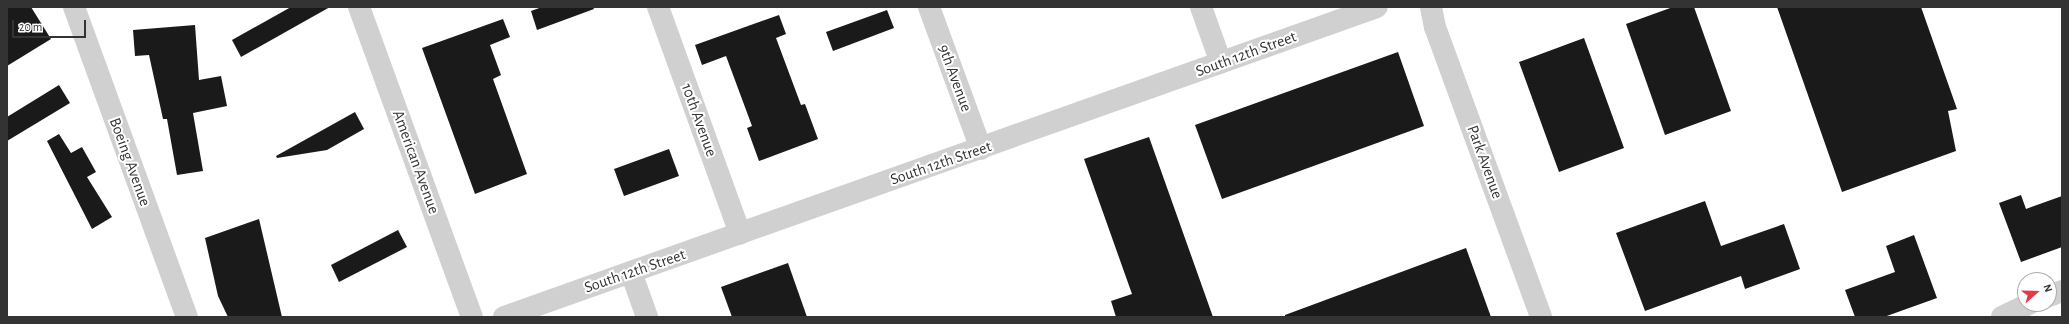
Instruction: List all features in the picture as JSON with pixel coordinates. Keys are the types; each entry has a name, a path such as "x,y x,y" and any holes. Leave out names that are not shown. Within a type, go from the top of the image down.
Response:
{"street":[{"name":"Boeing Avenue","path":"74,7 187,317"},
{"name":"American Avenue","path":"359,7 472,317"},
{"name":"10th Avenue","path":"658,7 740,234"},
{"name":"9th Avenue","path":"929,7 981,149"},
{"path":"1201,7 1222,63"},
{"name":"South 12th Street","path":"504,317 981,149 1377,7"},
{"name":"Park Avenue","path":"1431,7 1541,317"},
{"path":"631,272 647,317"},
{"path":"2002,317 2017,310"}],"building":[{"path":"7,7 31,7 51,39 7,66"},
{"path":"291,7 330,7 241,57 232,40"},
{"path":"542,7 593,7 594,9 537,30 531,11"},
{"path":"1673,7 1694,7 1731,111 1665,135 1626,24"},
{"path":"1777,7 1921,7 1957,109 1948,111 1956,151 1842,192"},
{"path":"887,10 894,28 833,51 826,32"},
{"path":"779,15 786,34 776,38 801,105 805,104 818,139 759,161 747,128 752,126 726,56 702,65 695,45"},
{"path":"503,19 510,37 490,45 501,75 493,79 527,174 475,194 422,48"},
{"path":"195,25 199,80 221,76 227,106 193,113 203,171 177,175 167,119 163,119 149,55 135,56 133,30"},
{"path":"1584,38 1624,148 1559,172 1519,62"},
{"path":"1398,52 1424,126 1222,199 1195,125"},
{"path":"59,85 70,103 7,141 7,117"},
{"path":"355,112 364,129 327,150 277,158 276,156"},
{"path":"59,134 71,153 82,147 96,172 87,177 112,217 92,229 47,141"},
{"path":"1149,137 1213,317 1116,317 1111,301 1132,294 1084,159"},
{"path":"669,149 679,176 624,196 614,169"},
{"path":"2021,195 2026,209 2062,196 2062,247 2021,262 1999,203"},
{"path":"1705,201 1721,246 1784,224 1800,269 1745,289 1741,276 1645,311 1616,233"},
{"path":"259,219 282,317 228,317 218,296 205,238"},
{"path":"398,230 407,247 339,282 331,265"},
{"path":"1914,235 1937,298 1884,317 1855,317 1845,290 1895,272 1886,246"},
{"path":"1466,248 1491,317 1285,317 1285,315"},
{"path":"788,263 807,317 732,317 721,287"}]}
